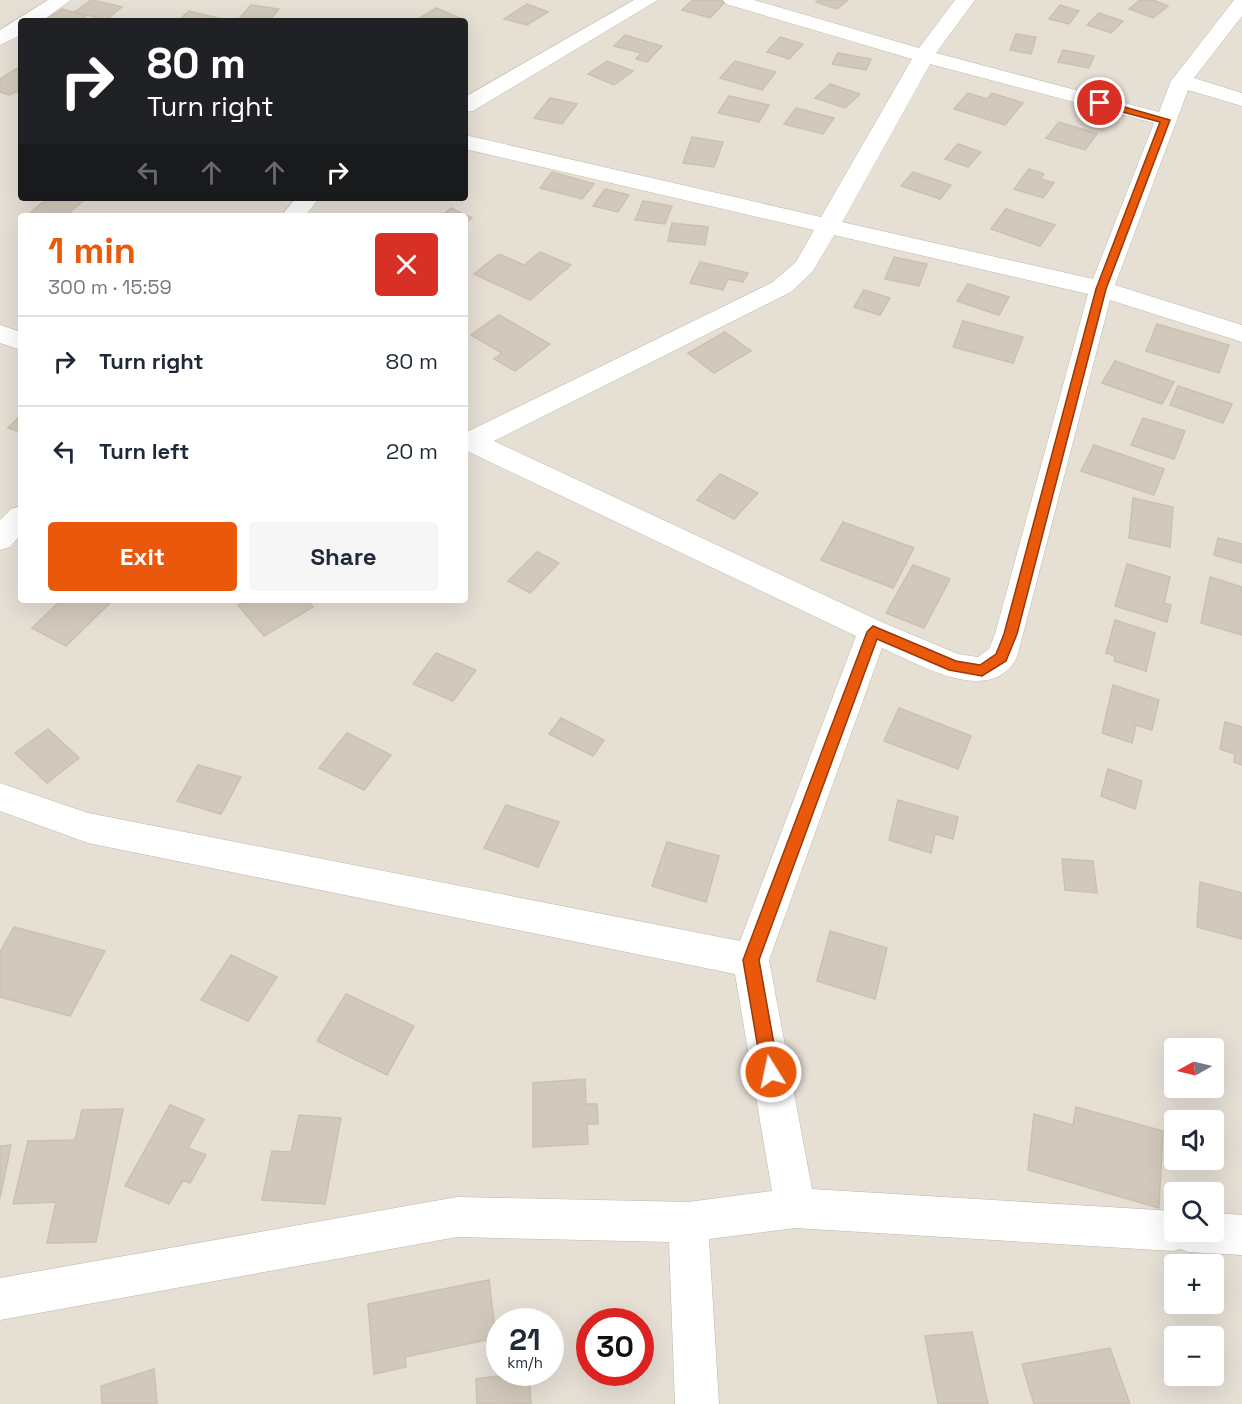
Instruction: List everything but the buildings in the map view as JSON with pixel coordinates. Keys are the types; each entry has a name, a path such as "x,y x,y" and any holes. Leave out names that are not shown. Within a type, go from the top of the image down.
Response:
{"street":[{"path":"33,18 61,0"},
{"path":"468,104 648,0"},
{"path":"733,0 924,56 1166,120"},
{"path":"469,440 782,287 806,266 827,224 924,56 965,0"},
{"path":"469,440 873,632 954,666 982,670 1002,657 1010,634 1101,289 1181,81 1242,3"},
{"path":"1181,81 1242,100"},
{"path":"468,142 1101,289 1242,334"},
{"path":"296,213 306,201"},
{"path":"0,333 18,341"},
{"path":"0,539 18,519"},
{"path":"795,1208 751,960 873,632"},
{"path":"0,797 88,828 751,960"},
{"path":"0,1299 458,1217 688,1222 795,1208 1164,1230"},
{"path":"688,1222 697,1404"},
{"path":"1224,1234 1242,1235"}],"shaded area":[{"path":"0,0 1242,0 1242,1404 0,1404"}],"route":[{"path":"771,1072 751,960 873,632 954,666 982,670 1002,657 1010,634 1101,289 1166,120 1100,103"}]}
